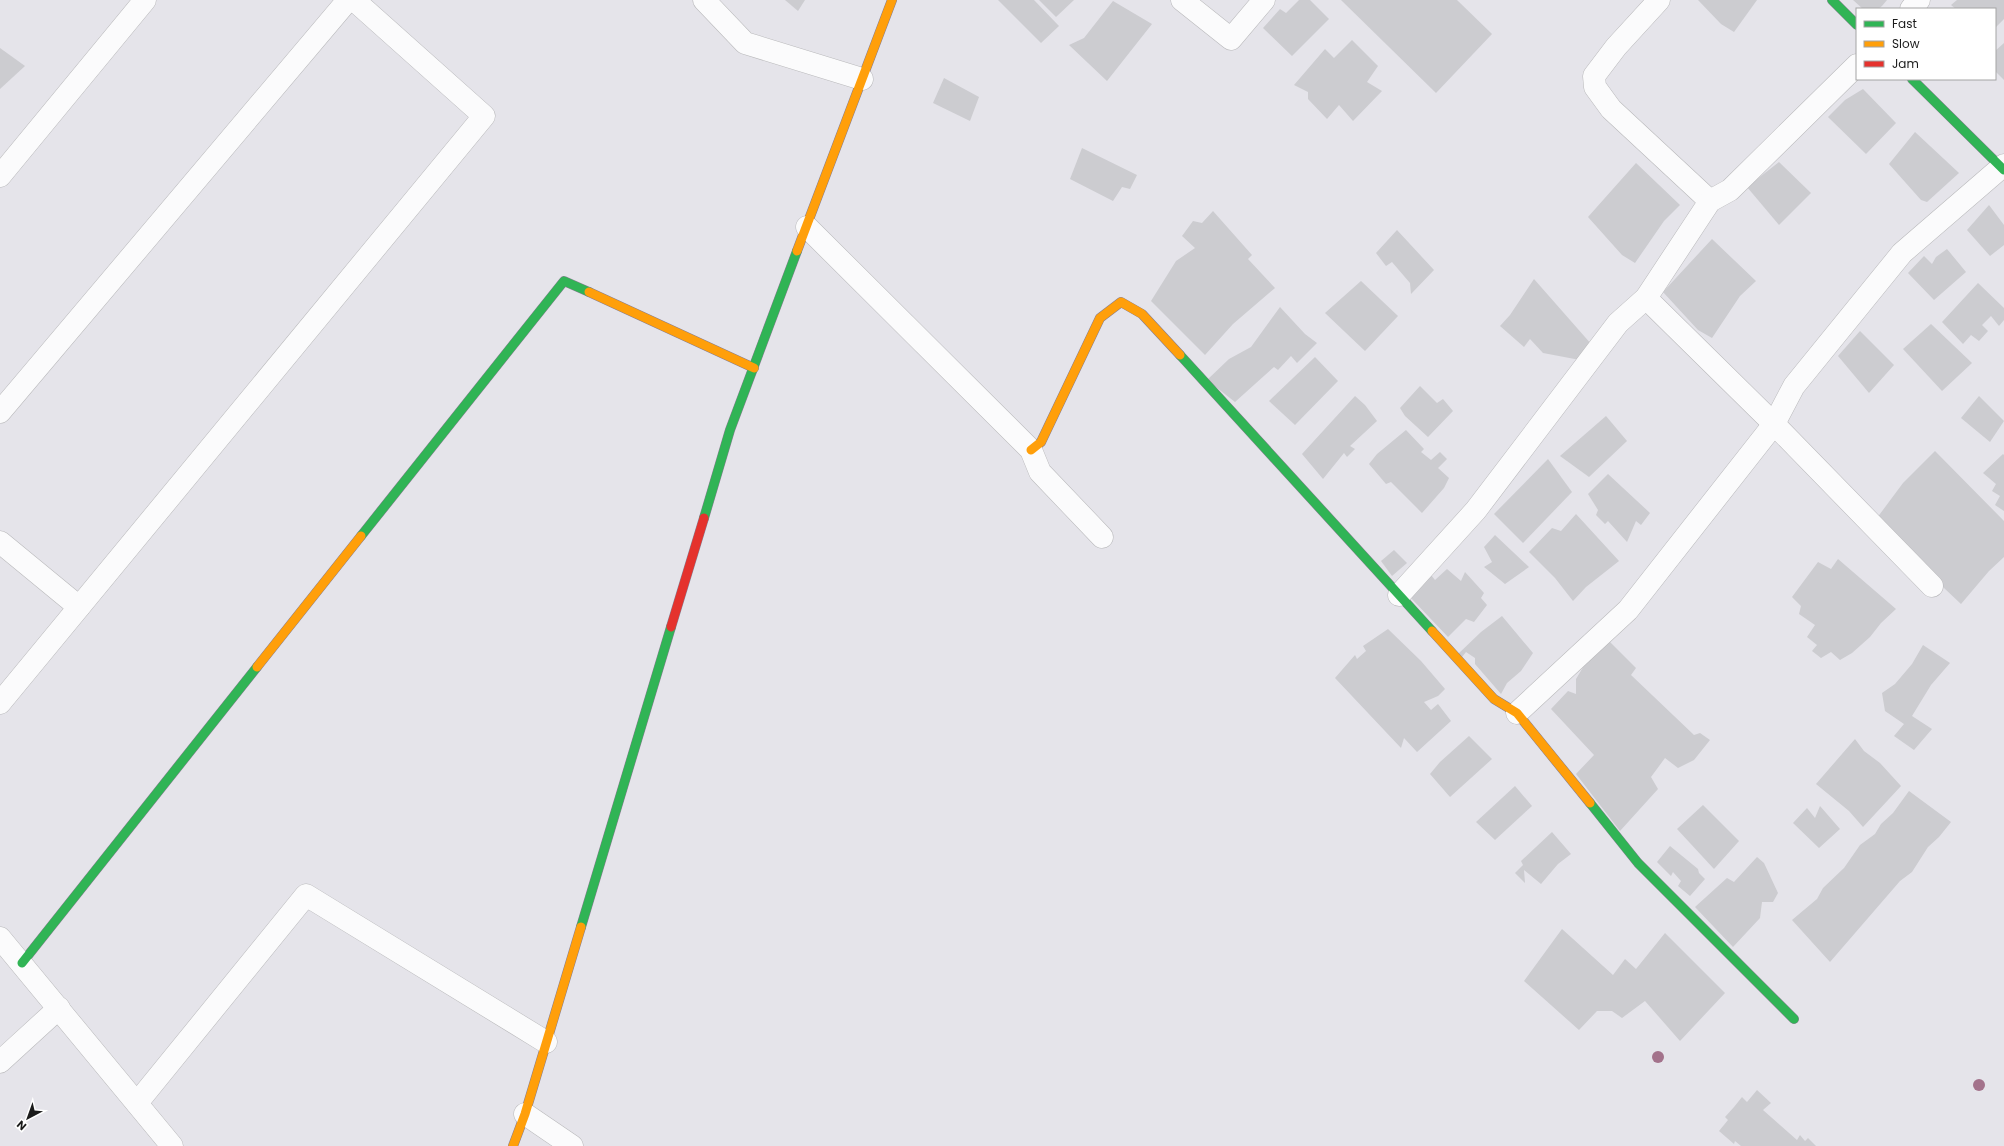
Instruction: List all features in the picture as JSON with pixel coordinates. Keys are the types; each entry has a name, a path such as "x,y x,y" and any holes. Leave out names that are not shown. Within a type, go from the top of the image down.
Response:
{"street":[{"path":"0,176 145,0"},
{"path":"0,412 348,0"},
{"path":"0,703 484,116 354,0"},
{"path":"704,0 744,43 862,79"},
{"path":"513,1146 525,1114 730,430 892,0"},
{"path":"1182,0 1230,39 1264,0"},
{"path":"1659,0 1616,46 1594,76 1595,87 1611,109 1710,201"},
{"path":"1832,0 1856,24"},
{"path":"1912,8 1919,0"},
{"path":"1398,595 1476,510 1618,323 1646,298 1710,201 1730,190 1856,66"},
{"path":"1517,713 1628,610 1774,424 1794,386 1902,253 2003,168 1913,80"},
{"path":"807,227 1031,450 1040,472 1102,537"},
{"path":"22,963 564,281 754,368"},
{"path":"1646,298 1774,424 1932,586"},
{"path":"1031,450 1042,442 1100,318 1121,302 1142,314 1494,699 1517,713 1638,863 1794,1019"},
{"path":"0,542 78,607"},
{"path":"137,1103 306,895 546,1042"},
{"path":"0,938 172,1146"},
{"path":"0,1062 59,1008"},
{"path":"525,1114 572,1146"}],"building":[{"path":"785,0 805,0 798,11"},
{"path":"998,0 1034,0 1059,26 1041,43"},
{"path":"1039,0 1074,0 1056,17"},
{"path":"1299,0 1310,0 1329,19 1292,56 1263,28 1280,9 1286,13"},
{"path":"1341,0 1457,0 1492,34 1436,93"},
{"path":"1698,0 1757,0 1734,32 1721,24"},
{"path":"1853,0 1887,0 1879,8 1862,8"},
{"path":"1957,0 2004,0 2004,19 1996,27 1996,8 1955,8 1951,5"},
{"path":"1113,1 1152,24 1107,81 1069,45 1084,38"},
{"path":"1352,40 1378,66 1367,82 1382,91 1353,121 1339,105 1327,119 1308,99 1308,92 1294,85 1325,49 1334,58"},
{"path":"2004,43 2004,80 1996,72 1996,50"},
{"path":"0,48 25,66 0,89"},
{"path":"944,78 979,97 970,121 933,103"},
{"path":"1863,89 1896,123 1866,154 1828,117 1845,100"},
{"path":"1915,132 1959,173 1927,202 1921,200 1889,164"},
{"path":"1082,148 1137,175 1130,189 1122,187 1113,201 1070,179"},
{"path":"1779,162 1811,193 1779,225 1747,187"},
{"path":"1636,163 1680,205 1664,221 1635,263 1622,255 1588,217"},
{"path":"1989,205 2004,225 2004,245 1990,256 1967,230"},
{"path":"1213,211 1252,255 1248,259 1275,288 1233,324 1205,355 1151,301 1176,261 1195,248 1182,236 1193,221 1202,223"},
{"path":"1397,230 1434,270 1411,294 1410,283 1392,262 1386,266 1376,253"},
{"path":"1712,239 1756,281 1740,296 1712,338 1698,330 1663,292"},
{"path":"1947,249 1966,272 1934,300 1908,273 1924,256 1932,264 1936,257"},
{"path":"1534,279 1592,345 1580,360 1543,353 1530,339 1524,347 1500,326 1510,315"},
{"path":"1361,281 1398,316 1365,351 1325,313"},
{"path":"1978,283 2004,308 2004,320 1999,326 1991,316 1982,325 1988,331 1979,341 1971,335 1963,344 1942,322"},
{"path":"1280,307 1305,334 1317,343 1297,363 1291,356 1278,370 1274,367 1235,402 1207,380 1229,359 1251,347"},
{"path":"1931,324 1972,363 1942,391 1903,349"},
{"path":"1860,331 1894,365 1869,393 1838,356"},
{"path":"1315,357 1338,381 1295,425 1269,401"},
{"path":"1420,386 1437,403 1443,399 1453,411 1428,437 1405,416 1400,408"},
{"path":"1355,396 1365,405 1377,421 1350,446 1355,449 1347,457 1344,453 1323,479 1302,454"},
{"path":"1979,396 2004,421 1990,442 1961,418"},
{"path":"1606,416 1627,441 1589,477 1560,456"},
{"path":"1406,430 1424,449 1421,452 1431,460 1440,452 1447,459 1438,468 1449,478 1444,488 1422,513 1391,482 1386,484 1369,464 1377,454"},
{"path":"1935,451 2004,521 2004,557 1989,571 1961,604 1874,522 1903,483"},
{"path":"2003,454 2004,511 1995,505 2000,496 1992,491 1996,484 1983,473"},
{"path":"1548,459 1572,492 1523,543 1494,514"},
{"path":"1608,474 1650,513 1641,525 1636,521 1627,542 1608,521 1605,524 1596,515 1598,510 1588,494"},
{"path":"1576,514 1619,561 1586,587 1573,601 1555,578 1529,552 1552,528 1561,531"},
{"path":"1495,535 1529,567 1505,584 1484,567 1492,562 1484,547"},
{"path":"1394,550 1407,563 1392,576 1381,561"},
{"path":"1838,559 1896,609 1881,623 1870,637 1852,653 1840,660 1831,652 1821,658 1812,651 1817,645 1807,637 1815,625 1799,614 1801,606 1792,597 1818,562 1831,569"},
{"path":"1447,569 1461,581 1465,572 1484,593 1481,598 1487,605 1474,622 1466,619 1448,637 1410,597 1431,575 1435,580"},
{"path":"1502,616 1533,653 1521,671 1507,683 1501,694 1475,664 1475,658 1466,652 1462,657 1457,655 1481,632"},
{"path":"1388,629 1421,661 1445,689 1438,696 1424,702 1431,710 1438,704 1451,721 1417,752 1404,738 1401,748 1335,678 1355,655 1357,659 1366,651 1363,646"},
{"path":"1608,640 1636,668 1631,675 1694,735 1700,733 1710,740 1694,760 1678,768 1665,758 1651,777 1658,789 1620,831 1576,774 1594,755 1551,709 1568,691 1576,694 1576,679 1585,664"},
{"path":"1923,645 1950,663 1931,685 1912,716 1932,729 1914,750 1894,736 1904,724 1885,711 1882,693 1895,684 1912,664"},
{"path":"1469,736 1492,759 1450,797 1430,774 1440,762"},
{"path":"1855,739 1864,751 1880,763 1901,786 1863,827 1849,811 1816,784"},
{"path":"1515,786 1532,806 1495,840 1476,822"},
{"path":"1909,791 1951,822 1939,837 1928,847 1912,872 1900,881 1830,962 1792,920 1817,899 1823,888 1844,868 1860,845 1875,834 1881,824 1893,813"},
{"path":"1703,805 1739,841 1714,869 1677,829"},
{"path":"1820,806 1840,829 1819,848 1793,823 1807,808 1815,818"},
{"path":"1552,832 1571,854 1558,864 1541,884 1524,870 1525,883 1515,873 1523,865 1521,861"},
{"path":"1670,846 1698,869 1699,873 1705,879 1690,896 1678,886 1681,881 1673,872 1671,876 1657,862"},
{"path":"1757,857 1764,863 1778,893 1773,902 1762,902 1760,918 1733,947 1695,907 1727,878 1734,882"},
{"path":"1562,929 1613,975 1625,959 1636,969 1665,933 1725,993 1680,1041 1645,1001 1622,1018 1612,1011 1597,1011 1579,1030 1524,981"},
{"path":"1757,1090 1771,1103 1763,1110 1797,1140 1800,1135 1805,1141 1808,1138 1816,1146 1741,1146 1735,1141 1734,1144 1719,1131 1728,1120 1725,1117 1742,1097 1747,1102"}],"traffic: fast":[{"path":"1832,0 1856,24"},
{"path":"1913,80 2004,170"},
{"path":"704,518 730,430 797,251"},
{"path":"361,536 564,281 589,292"},
{"path":"1180,355 1432,631"},
{"path":"581,927 671,627"},
{"path":"22,963 257,667"},
{"path":"1590,803 1638,863 1794,1019"}],"traffic: slow":[{"path":"797,251 892,0"},
{"path":"589,292 754,368"},
{"path":"1031,450 1041,442 1100,318 1121,302 1142,314 1180,355"},
{"path":"257,667 361,536"},
{"path":"1432,631 1494,699 1517,713 1590,803"},
{"path":"513,1146 525,1114 581,927"}],"traffic: jam":[{"path":"671,627 704,518"}]}
